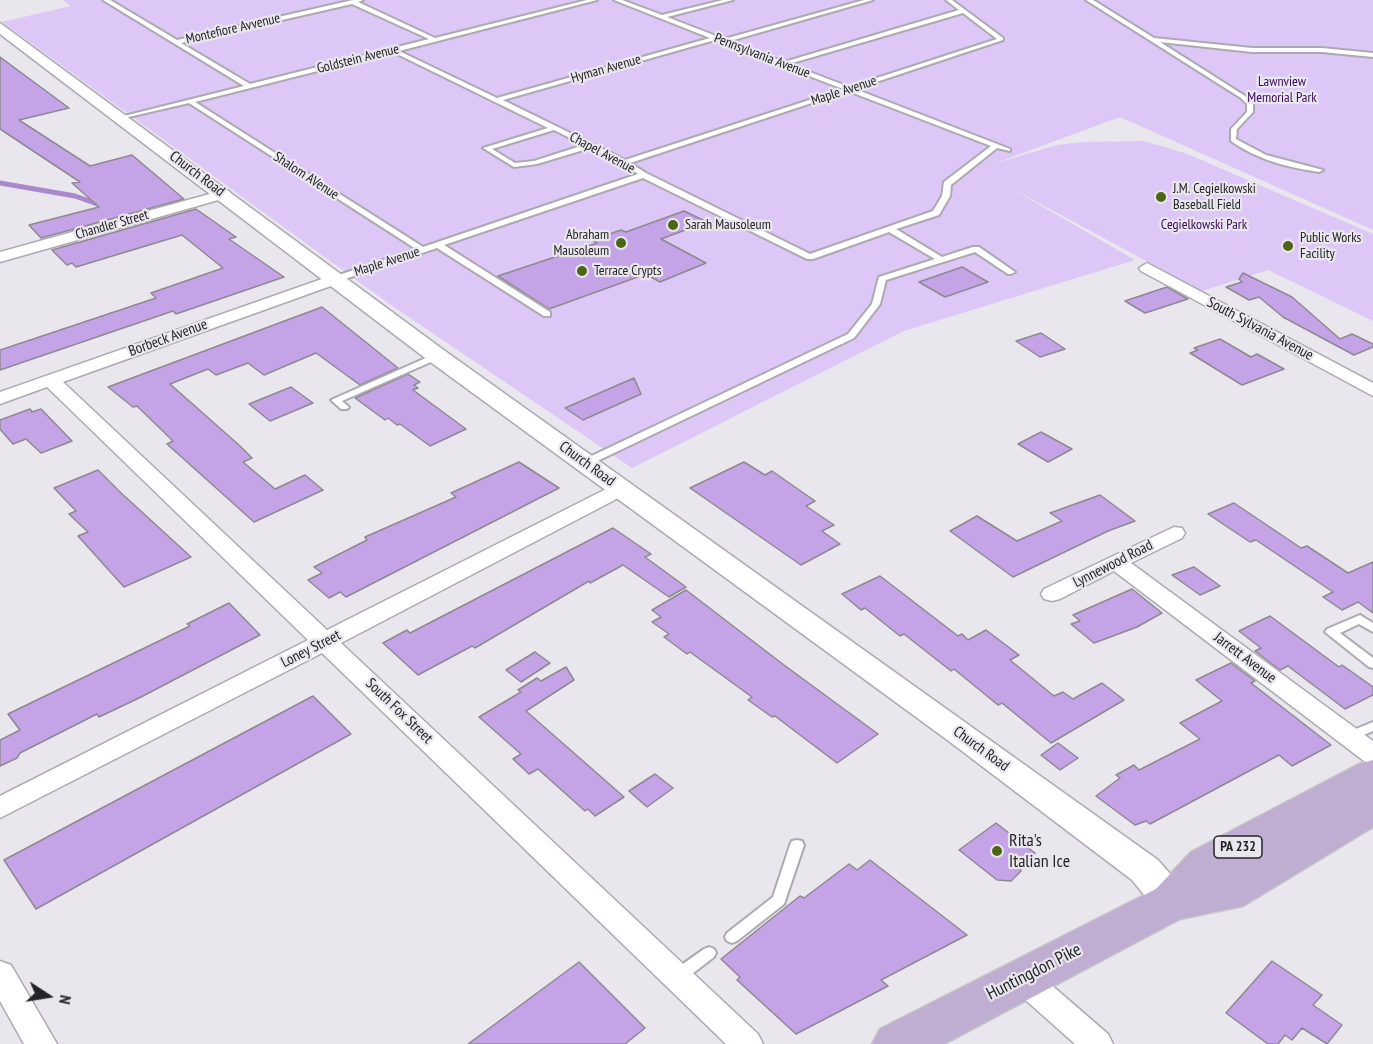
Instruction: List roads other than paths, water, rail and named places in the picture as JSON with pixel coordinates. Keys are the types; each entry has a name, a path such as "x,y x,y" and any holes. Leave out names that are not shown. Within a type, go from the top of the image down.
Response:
{"main road":[{"name":"Huntingdon Pike","path":"1172,902 1206,864 1373,776"},
{"name":"Huntingdon Pike","path":"897,1044 1172,902 1227,893 1373,807"}],"street":[{"name":"Church Road","path":"0,27 437,356 1144,870 1172,902"},
{"name":"Chandler Street","path":"0,256 224,194"},
{"name":"South Sylvania Avenue","path":"1147,268 1373,390"},
{"name":"Borbeck Avenue","path":"0,398 336,279"},
{"name":"South Fox Street","path":"50,380 747,1044"},
{"name":"Loney Street","path":"0,808 621,489"},
{"name":"Lynnewood Road","path":"1052,594 1174,533"},
{"name":"Jarrett Avenue","path":"1116,562 1373,754"},
{"path":"0,974 41,1044"},
{"path":"1023,979 1097,1044"}],"lane":[{"path":"106,0 249,86"},
{"name":"Goldstein Avenue","path":"122,118 594,0"},
{"name":"Pennsylvania Avenue","path":"617,0 1008,150"},
{"path":"662,17 730,0"},
{"path":"723,41 870,0"},
{"name":"Maple Avenue","path":"625,162 1001,39 949,0"},
{"path":"1089,0 1250,104 1250,112 1234,129 1233,140 1266,159 1318,170"},
{"path":"357,1 435,40"},
{"name":"Montefiore Avvenue","path":"177,42 357,1"},
{"path":"783,64 963,11"},
{"name":"Hyman Avenue","path":"497,100 715,38"},
{"path":"1152,39 1252,50 1322,50 1373,55"},
{"name":"Chapel Avenue","path":"393,50 625,162 644,175 810,257 890,229"},
{"name":"Shalom AVenue","path":"190,101 422,250"},
{"path":"555,128 486,148 514,165 535,163 591,146"},
{"path":"890,229 936,213 946,196 947,184 995,146"},
{"name":"Maple Avenue","path":"336,279 644,175"},
{"path":"890,229 940,259"},
{"path":"438,245 547,314"},
{"path":"585,463 851,336 876,304 882,279 976,249 1011,272"},
{"path":"345,407 336,400 437,356"},
{"path":"1373,628 1360,619 1331,632 1373,664"},
{"path":"1350,736 1373,726"},
{"path":"732,937 779,900 797,845"},
{"path":"678,977 710,953"}],"waterway":[{"path":"0,183 75,196 103,206"},
{"path":"128,214 143,211"}],"place":[{"name":"J.M. Cegielkowski Baseball Field","path":"1161,197"},
{"name":"Sarah Mausoleum","path":"673,225"},
{"name":"Abraham Mausoleum","path":"621,243"},
{"name":"Public Works Facility","path":"1288,246"},
{"name":"Terrace Crypts","path":"582,271"},
{"name":"Rita's Italian Ice","path":"997,851"}],"park label":[{"name":"Lawnview Memorial Park","path":"1282,90"},
{"name":"Cegielkowski Park","path":"1204,225"}]}
